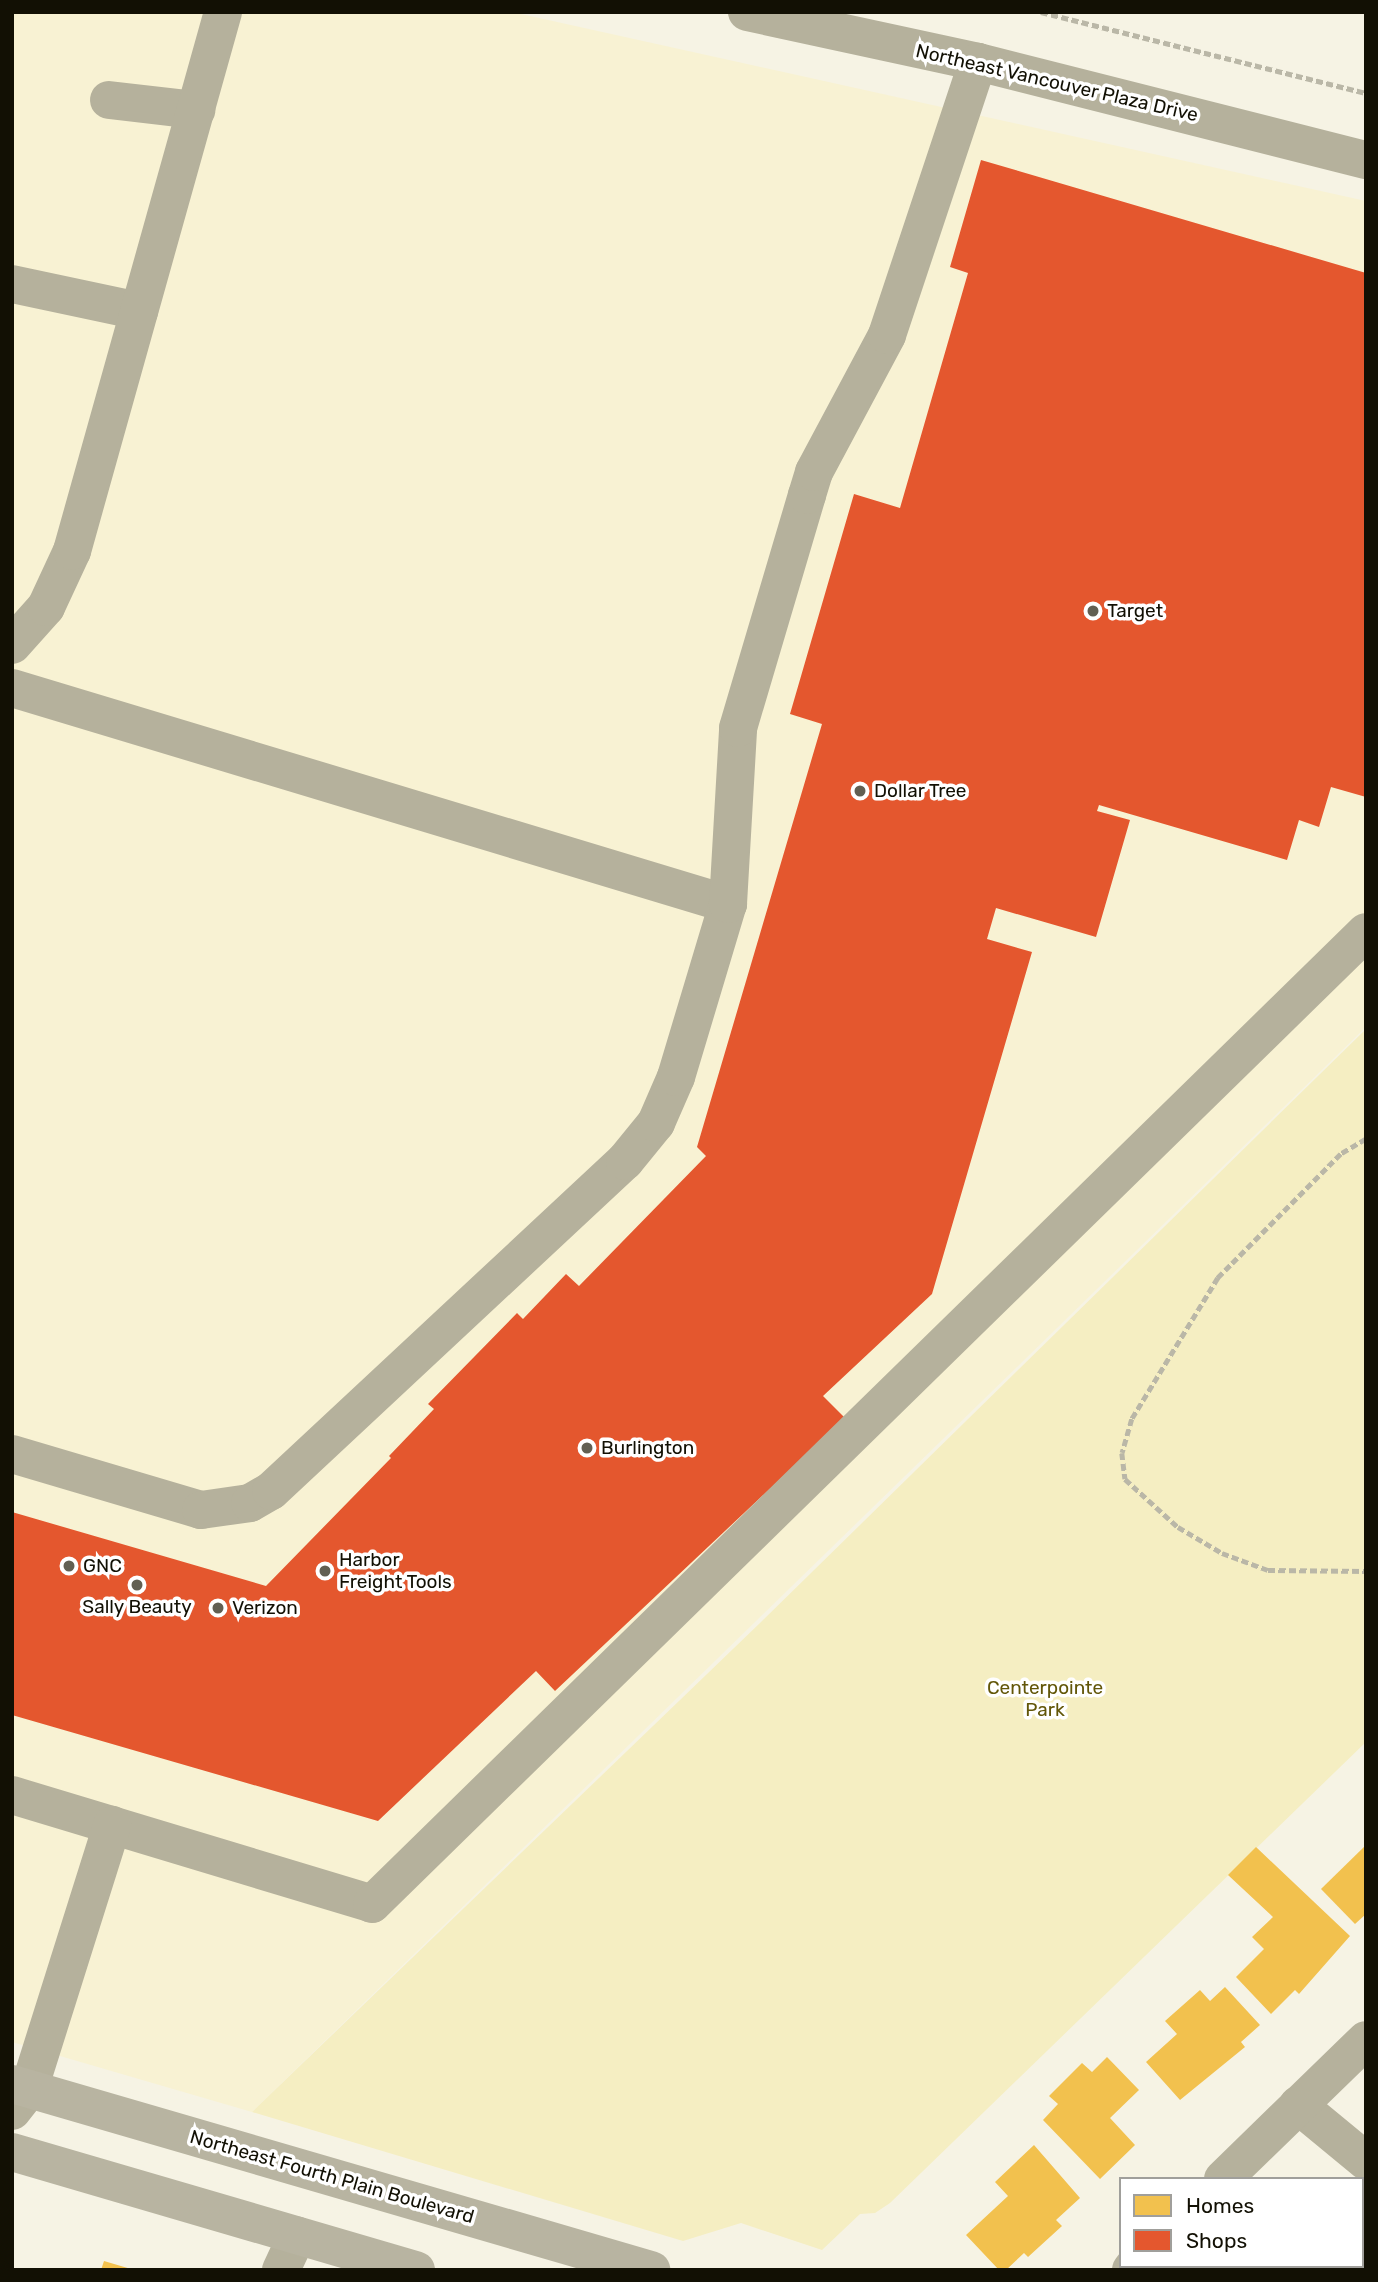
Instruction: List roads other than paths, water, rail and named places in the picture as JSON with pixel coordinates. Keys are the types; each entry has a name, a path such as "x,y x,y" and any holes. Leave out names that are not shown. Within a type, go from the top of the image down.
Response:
{"main road":[{"name":"Northeast Fourth Plain Boulevard","path":"18,2095 651,2270"},
{"path":"12,2152 416,2270"}],"street":[{"path":"12,645 46,607 72,551 223,12"},
{"name":"Northeast Vancouver Plaza Drive","path":"747,12 978,62 1366,160"},
{"path":"12,1454 201,1510 238,1507 271,1490 625,1161 656,1123 676,1077 728,904 738,728 795,534 814,472 887,335 978,62"},
{"path":"109,100 196,110"},
{"path":"12,285 139,311"},
{"path":"12,688 728,904"},
{"path":"12,1795 372,1904 1366,932"},
{"path":"18,2095 112,1825"},
{"path":"1225,2177 1366,2040"},
{"path":"1298,2105 1366,2161"},
{"path":"281,2270 297,2236"}],"place":[{"name":"Target","path":"1093,611"},
{"name":"Dollar Tree","path":"860,791"},
{"name":"Burlington","path":"587,1448"},
{"name":"GNC","path":"69,1566"},
{"name":"Harbor Freight Tools","path":"325,1571"},
{"name":"Sally Beauty","path":"137,1585"},
{"name":"Verizon","path":"218,1608"}],"park label":[{"name":"Centerpointe Park","path":"1045,1699"}]}
